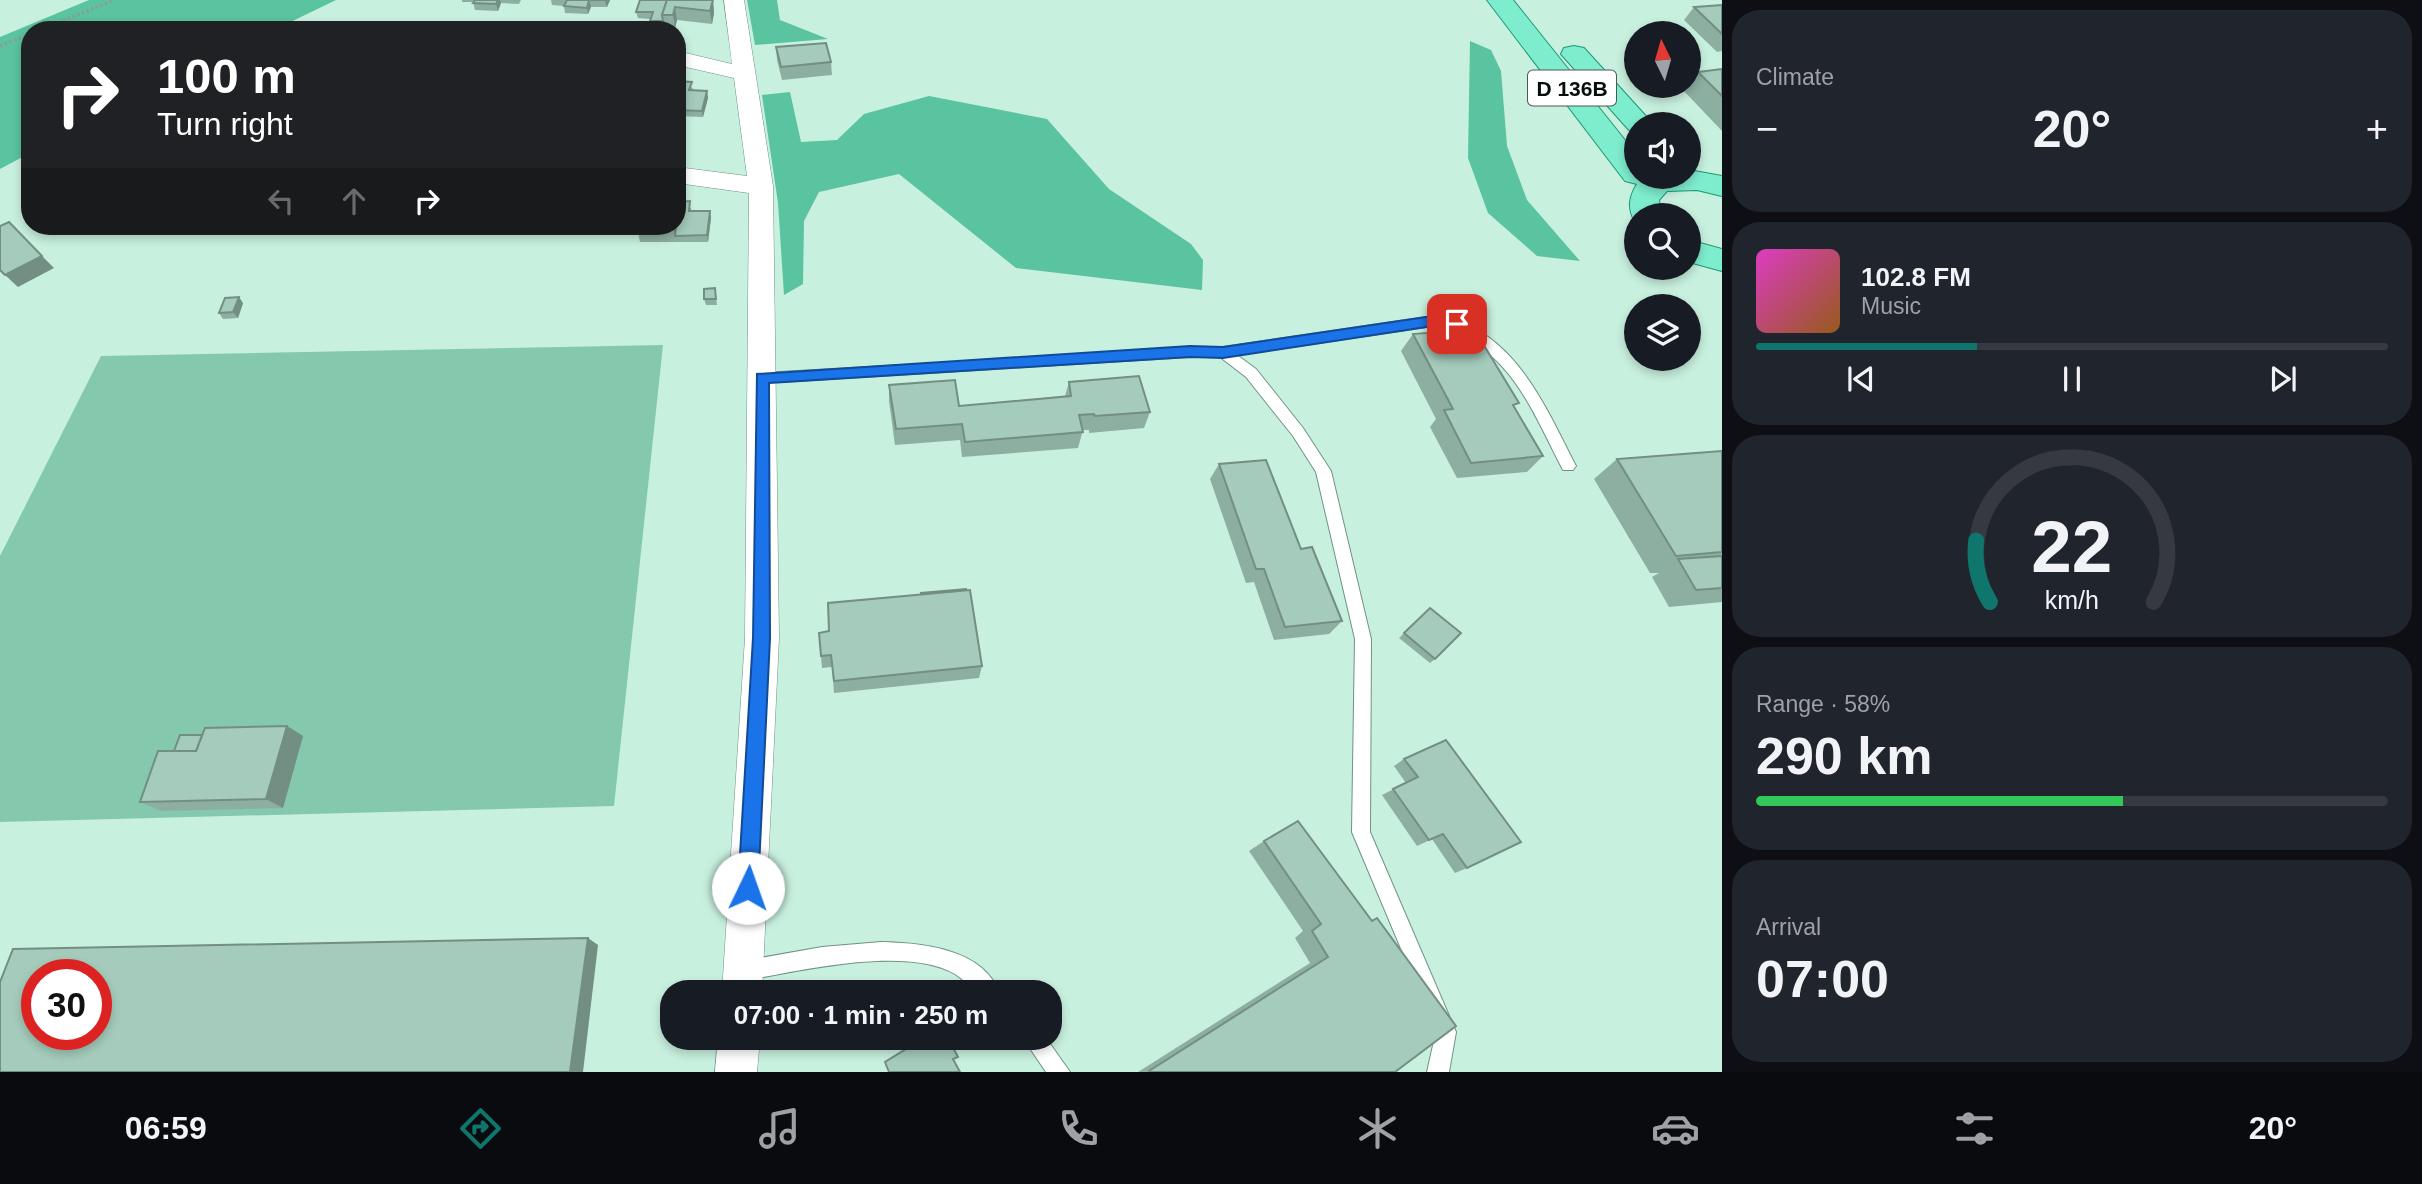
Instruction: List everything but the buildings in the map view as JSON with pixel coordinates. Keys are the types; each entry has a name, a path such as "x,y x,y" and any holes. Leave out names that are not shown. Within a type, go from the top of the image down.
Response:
{"main road":[{"name":"D 136B","path":"1500,0 1624,165"},
{"name":"D 136B","path":"1526,0 1628,112"},
{"path":"1701,254 1722,260"}],"street":[{"path":"734,0 761,186 762,638 743,980"},
{"path":"686,60 744,74"},
{"path":"686,176 761,186"},
{"path":"736,1072 737,1050"}],"lane":[{"path":"762,377 1223,352 1433,321 1457,324 1483,338 1512,364 1568,466"},
{"path":"1223,352 1251,373 1298,432 1324,471 1363,639 1362,832 1446,1032 1438,1072"},
{"path":"750,980 832,955 922,952 959,964 976,980"},
{"path":"1042,1050 1059,1072"}],"path":[{"path":"62,21 114,0"},
{"path":"0,46 21,38"}],"green space":[{"path":"89,0 336,0 293,21 38,21"},
{"path":"747,0 777,0 780,20 828,39 755,45"},
{"path":"21,28 21,158 0,169 0,37"},
{"path":"1470,41 1491,50 1501,71 1507,146 1527,200 1580,261 1537,256 1488,213 1468,158"},
{"path":"790,92 801,142 837,140 864,114 929,96 1047,119 1109,189 1191,244 1203,260 1202,290 1016,268 899,174 819,192 804,221 803,284 784,295 778,203 762,95"},
{"path":"663,345 614,806 0,822 0,556 101,356"}],"route":[{"path":"748,888 762,638 762,377 1223,352 1433,321 1457,324"}]}
